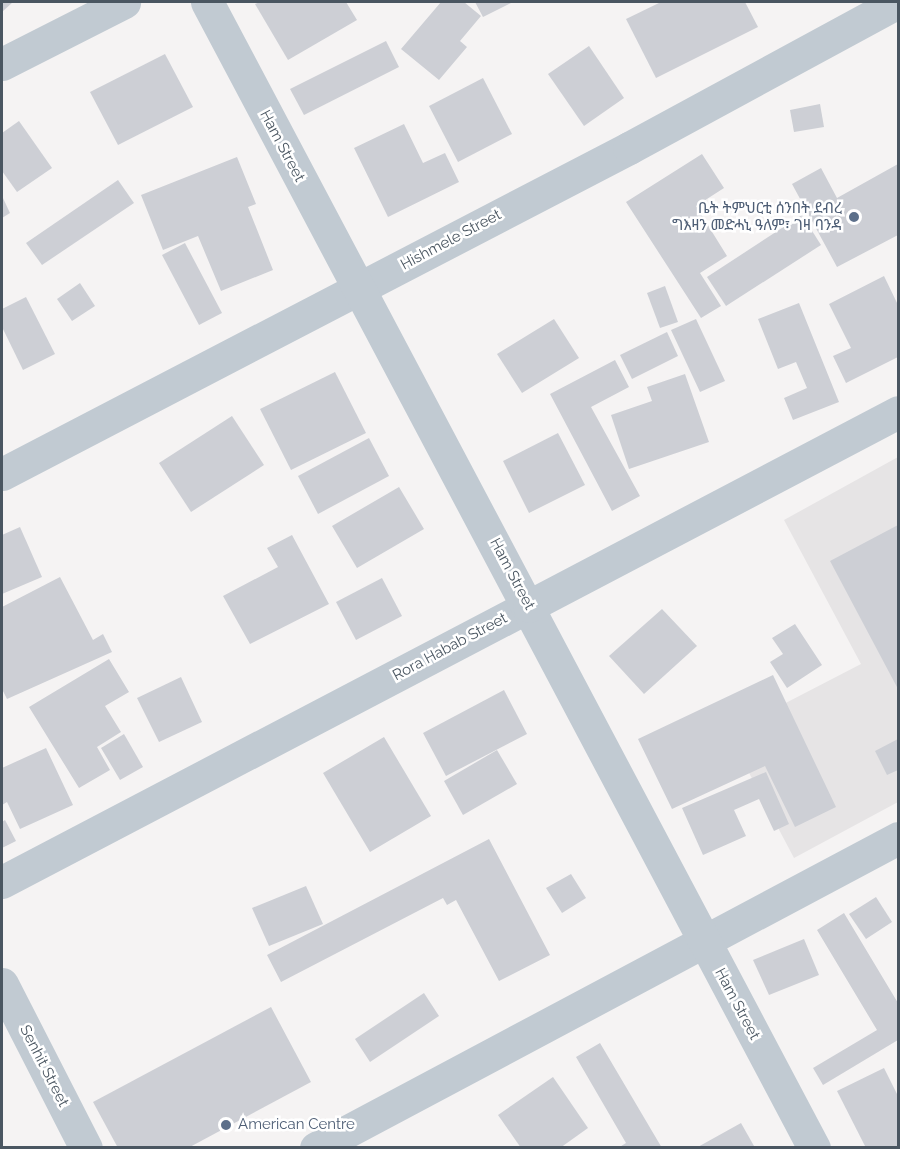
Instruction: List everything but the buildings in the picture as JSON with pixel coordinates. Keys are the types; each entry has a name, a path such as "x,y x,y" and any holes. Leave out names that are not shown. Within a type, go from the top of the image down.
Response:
{"street":[{"path":"2,64 124,2"},
{"name":"Ham Street","path":"207,2 357,290 529,606 703,942 814,1148"},
{"name":"Hishmele Street","path":"2,474 357,290 898,2"},
{"name":"Rora Habab Street","path":"2,882 898,412"},
{"path":"316,1148 898,838"},
{"name":"Senhit Street","path":"2,984 86,1148"}],"shaded area":[{"path":"898,457 898,802 794,858 728,733 861,664 784,520"}],"place":[{"name":"ቤት ትምህርቲ ሰንበት ደብረ ግእዛን መድሓኒ ዓለም፣ ገዛ ባንዳ","path":"854,217"},
{"name":"American Centre","path":"226,1125"}]}
